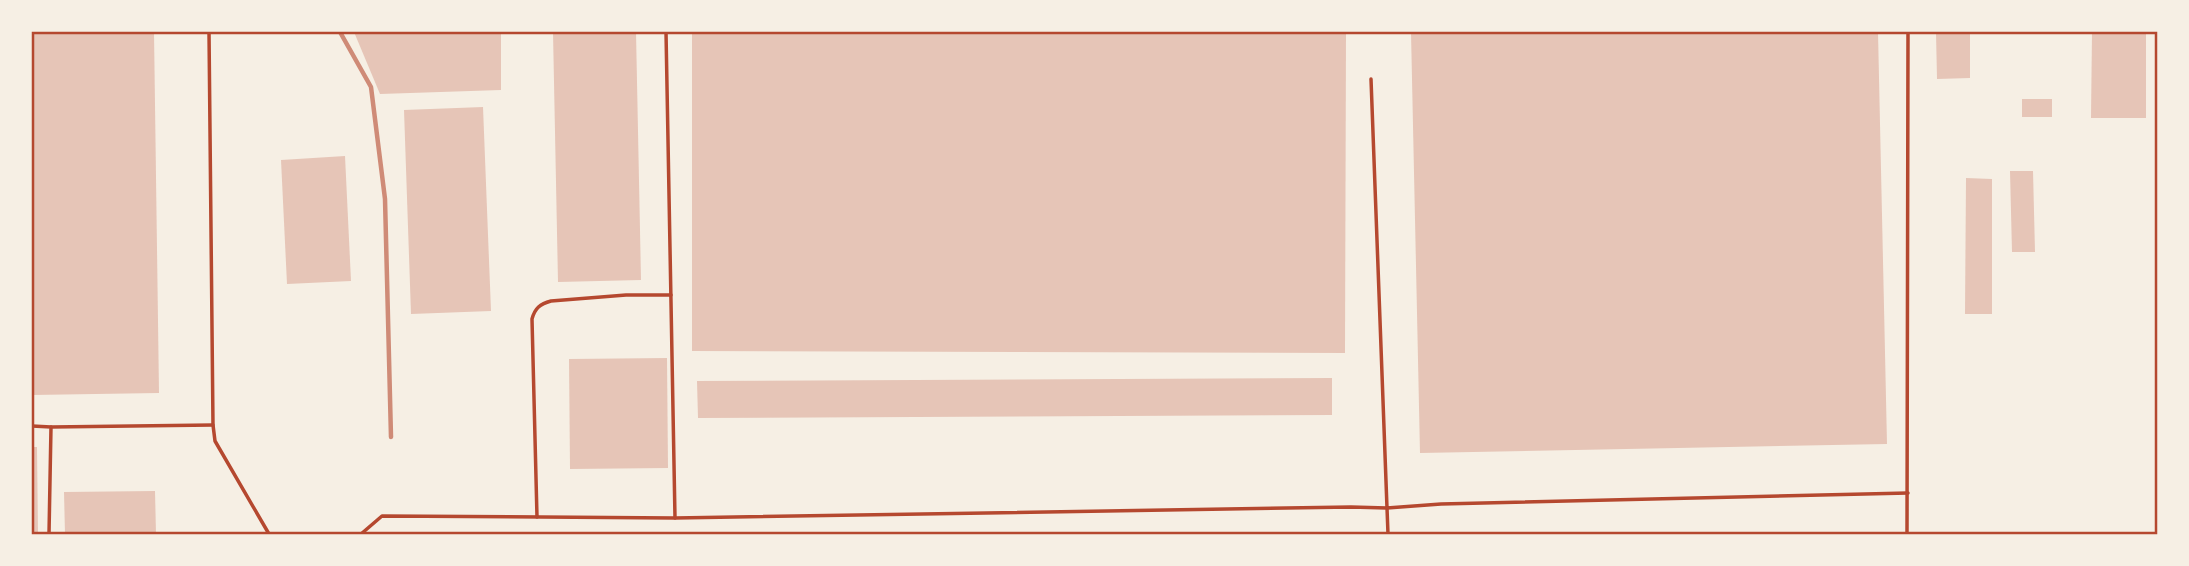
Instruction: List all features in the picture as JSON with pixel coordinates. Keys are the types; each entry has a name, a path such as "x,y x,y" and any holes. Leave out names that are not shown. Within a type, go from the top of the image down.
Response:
{"lane":[{"path":"209,32 213,425 215,441 269,534"},
{"path":"666,32 675,518"},
{"path":"1907,534 1908,32"},
{"path":"1371,79 1388,534"},
{"path":"537,517 532,319 534,310 551,301 626,295 671,295"},
{"path":"32,426 213,425"},
{"path":"49,534 51,427"},
{"path":"361,534 382,516 675,518 1388,508 1441,504 1908,493"}],"building":[{"path":"32,32 154,32 159,393 32,395"},
{"path":"354,32 501,32 501,90 380,94"},
{"path":"553,32 636,32 641,280 558,282"},
{"path":"692,32 1346,32 1345,353 692,351"},
{"path":"1411,32 1878,32 1887,444 1420,453"},
{"path":"1936,32 1970,32 1970,78 1937,79"},
{"path":"2092,32 2146,32 2146,118 2091,118"},
{"path":"2022,99 2052,99 2052,117 2022,117"},
{"path":"483,107 491,311 411,314 404,110"},
{"path":"345,156 351,281 287,284 281,160"},
{"path":"2010,171 2033,171 2035,252 2012,252"},
{"path":"1966,178 1992,179 1992,314 1965,314"},
{"path":"667,358 668,468 570,469 569,359"},
{"path":"1332,378 1332,415 698,418 697,381"},
{"path":"32,447 37,447 38,534 32,534"},
{"path":"155,491 156,534 65,534 64,492"}],"railway":[{"path":"340,32 371,87 385,199 391,437"}]}
